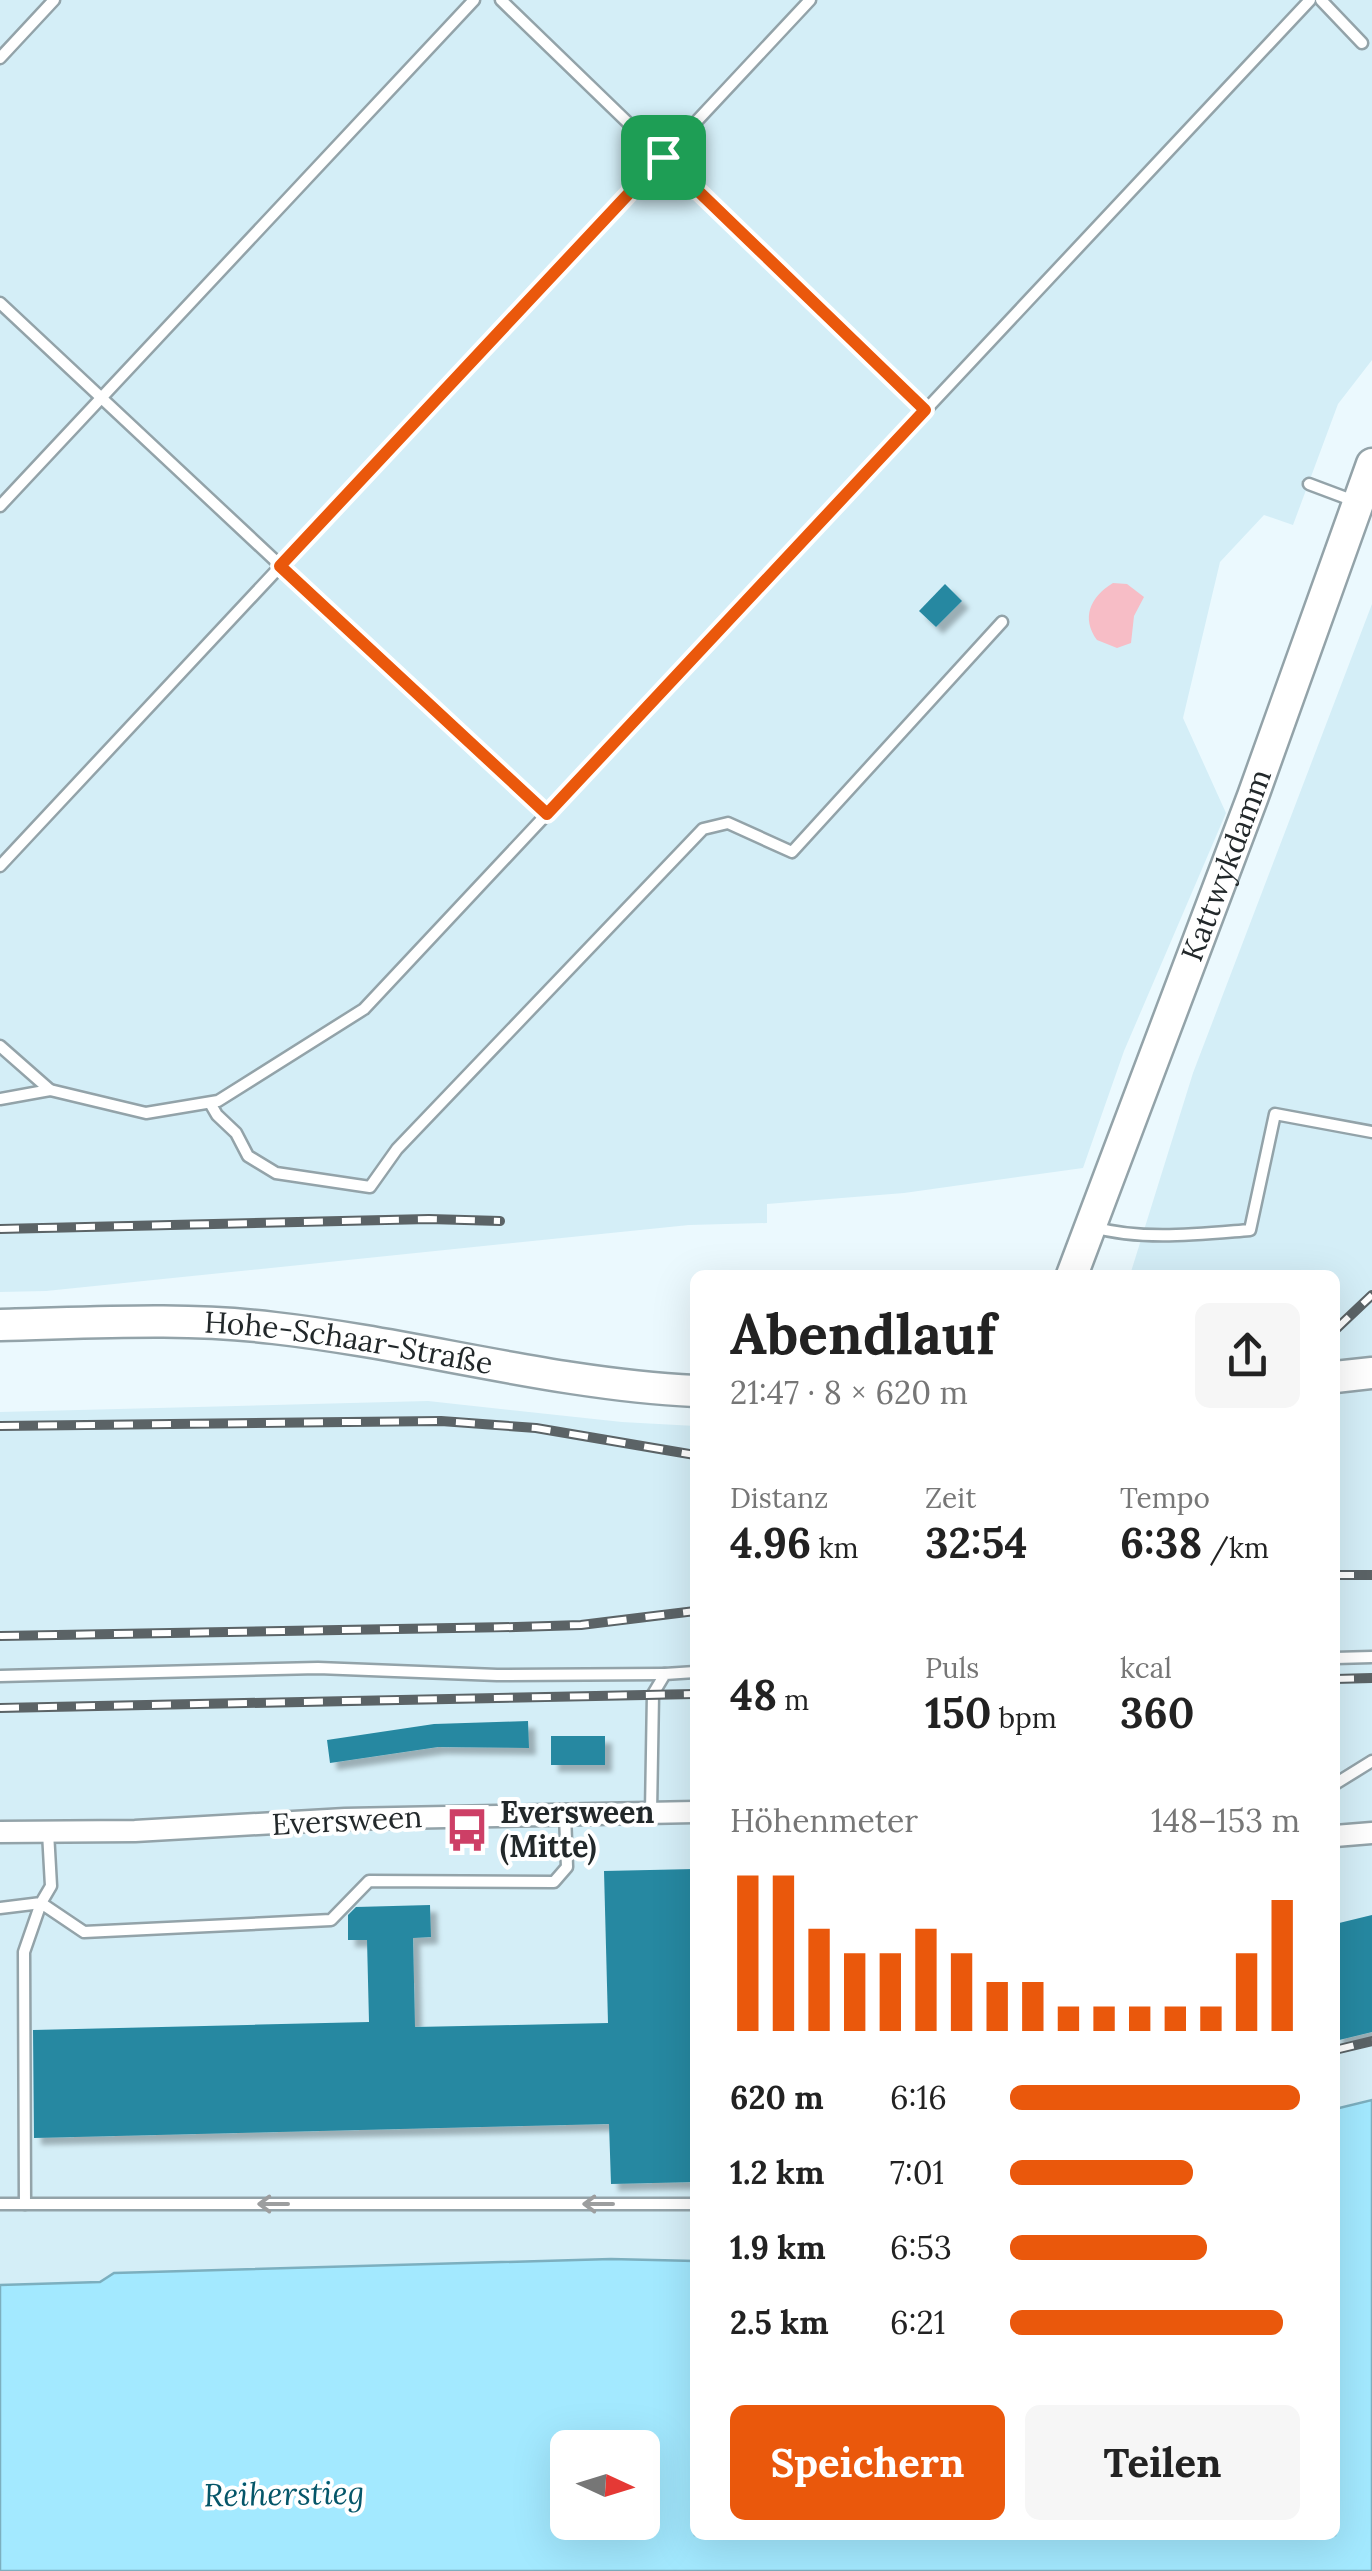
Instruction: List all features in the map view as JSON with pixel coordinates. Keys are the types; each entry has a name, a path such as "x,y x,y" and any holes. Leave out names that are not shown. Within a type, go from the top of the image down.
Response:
{"main road":[{"name":"Kattwykdamm","path":"1076,1270 1372,464"},
{"name":"Hohe-Schaar-Straße","path":"0,1324 156,1322 269,1327 379,1343 576,1381 690,1392"},
{"path":"1340,1377 1372,1374"}],"street":[{"name":"Eversween","path":"0,1832 690,1812"},
{"path":"1340,1836 1372,1833"}],"lane":[{"path":"0,58 54,0"},
{"path":"0,506 474,0"},
{"path":"501,0 925,410"},
{"path":"0,866 810,0"},
{"path":"0,1100 50,1090 146,1113 210,1103 364,1009 1310,0"},
{"path":"1320,0 1362,42"},
{"path":"0,303 547,814"},
{"path":"1309,484 1358,502"},
{"path":"210,1103 236,1133 248,1156 276,1174 370,1187 397,1149 703,829 728,823 792,852 1002,622"},
{"path":"0,1046 50,1090"},
{"path":"1092,1226 1111,1232 1150,1233 1250,1230 1275,1114 1372,1132"},
{"path":"1340,1658 1372,1657"},
{"path":"0,1676 318,1668 497,1674 690,1672"},
{"path":"651,1812 653,1694 664,1674"},
{"path":"1340,1781 1372,1761"},
{"path":"0,1908 41,1904 84,1932 332,1920 369,1881 554,1882 567,1867 565,1814"},
{"path":"25,2204 24,1952 50,1886 48,1832"},
{"path":"0,2204 690,2204"}],"shaded area":[{"path":"0,0 1372,0 1372,360 1338,404 1293,525 1264,515 1220,562 1183,718 1226,813 1124,1051 1083,1168 904,1193 767,1204 767,1223 689,1225 46,1291 0,1292"},
{"path":"1113,583 1127,584 1144,597 1134,616 1131,643 1117,648 1097,640 1089,616 1094,601"},
{"path":"1372,604 1372,2099 1340,2107 1340,1270 1132,1270 1193,1073"},
{"path":"428,1401 690,1426 690,2261 611,2259 114,2273 100,2282 0,2285 0,1412"}],"water":[{"name":"Reiherstieg","path":"1372,2100 1372,2571 0,2571 0,2285 100,2282 114,2273 611,2259 690,2261 690,2540 1340,2540 1340,2108"}],"building":[{"path":"945,584 962,601 936,627 919,611"},
{"path":"528,1721 529,1748 438,1747 330,1763 327,1740 434,1724"},
{"path":"551,1736 605,1736 605,1765 551,1765"},
{"path":"690,1869 690,2182 611,2184 609,2124 34,2138 33,2030 369,2022 367,1940 348,1940 348,1915 356,1907 430,1905 431,1937 413,1938 415,2027 608,2023 604,1871"},
{"path":"1372,1915 1372,2032 1340,2040 1340,1923"}],"railway":[{"path":"0,1229 429,1219 500,1221"},
{"path":"1340,1325 1372,1295"},
{"path":"0,1426 441,1421 536,1428 690,1454"},
{"path":"1340,1575 1372,1575"},
{"path":"0,1636 581,1625 690,1612"},
{"path":"1340,1679 1372,1678"},
{"path":"0,1708 690,1694"},
{"path":"1340,2049 1372,2041"}],"place":[{"name":"Eversween (Mitte)","path":"467,1830"}],"route":[{"path":"663,157 925,410 547,814 280,566 663,157"}]}
